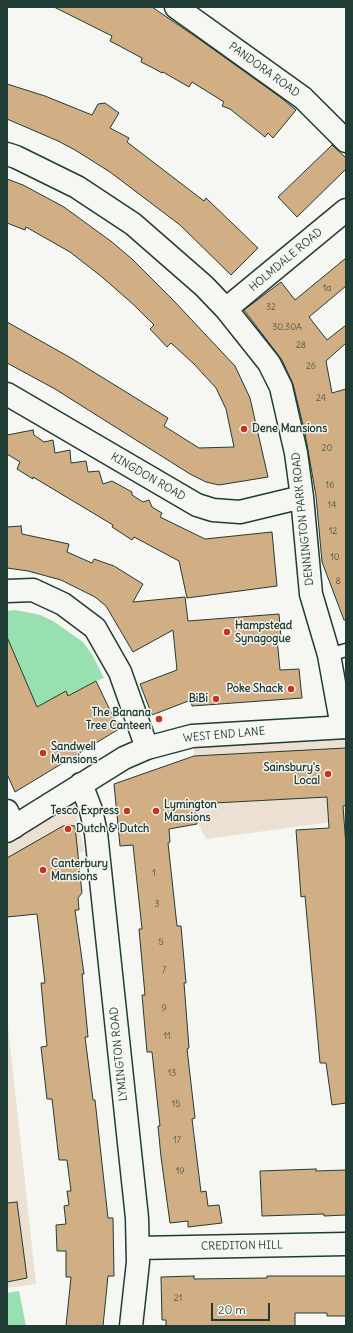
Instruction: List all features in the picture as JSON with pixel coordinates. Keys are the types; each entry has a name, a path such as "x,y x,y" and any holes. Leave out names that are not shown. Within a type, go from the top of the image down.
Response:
{"street":[{"name":"PANDORA ROAD","path":"177,7 303,98 346,141"},
{"name":"DENNINGTON PARK ROAD","path":"7,154 77,187 133,224 204,286 226,310 269,363 280,387 296,453 302,497 311,594 338,653 344,727"},
{"name":"HOLMDALE ROAD","path":"226,310 346,210"},
{"name":"KINGDON ROAD","path":"7,394 197,505 214,510 240,512 302,497"},
{"path":"7,591 33,590 63,604 95,628 120,672 147,748"},
{"name":"WEST END LANE","path":"9,823 81,784 124,758 147,748 192,736 344,727"},
{"name":"LYMINGTON ROAD","path":"81,784 91,810 96,833 137,1218 138,1248 131,1326"},
{"name":"CREDITON HILL","path":"138,1248 346,1244"}],"shaded area":[{"path":"346,730 346,820 206,839 197,821 194,746"},
{"path":"72,791 84,851 7,882 7,828"},
{"path":"7,1017 36,1284 7,1288"}],"green space":[{"path":"14,610 40,615 53,621 83,642 93,656 104,678 68,696 66,692 23,715 23,676 17,660 12,662 7,638 7,611"},
{"path":"19,1291 26,1326 7,1326 7,1293"}],"building":[{"path":"54,7 152,7 199,39 296,110 273,138 268,133 265,137 230,109 222,106 224,102 192,82 189,87 163,72 162,73 141,62 142,58 110,41 112,36"},
{"path":"7,84 45,96 92,115 98,104 105,103 119,113 110,128 129,138 127,142 204,201 206,198 258,248 231,275 180,225 110,172 58,141 7,119"},
{"path":"332,145 346,158 346,169 297,217 278,197"},
{"path":"7,179 23,185 64,207 112,242 132,259 174,301 235,366 250,398 268,477 219,485 206,482 190,474 55,389 7,363 7,322 71,358 168,418 164,426 199,448 234,447 226,409 216,388 194,364 171,343 167,347 150,329 154,325 134,305 70,252 26,227 25,230 7,223"},
{"path":"346,258 346,286 309,317 327,340 346,325 346,343 326,361 332,393 346,389 346,620 344,620 322,562 316,496 305,433 293,384 282,360 244,310 281,282 295,300"},
{"path":"33,430 34,435 44,442 53,440 55,453 70,450 71,463 86,461 88,472 99,471 103,484 112,481 132,492 132,495 143,502 149,500 152,507 162,513 160,517 205,539 272,532 277,586 187,598 179,561 134,537 132,540 112,527 113,525 17,469 20,462 7,454 7,435"},
{"path":"21,526 22,534 69,544 67,552 92,563 94,559 114,566 143,584 133,602 185,597 188,621 279,614 281,637 277,638 280,670 299,669 302,698 192,706 191,700 152,715 140,684 177,670 173,630 133,652 106,606 95,597 61,580 28,571 7,568 7,527"},
{"name":"Sandwell Mansions","path":"7,637 37,707 66,691 68,696 96,681 119,729 15,792 7,774"},
{"path":"346,748 346,805 343,806 346,846 346,1103 332,1105 326,1063 320,1063 305,896 301,897 296,830 329,828 327,797 195,804 197,824 169,829 170,842 168,843 177,926 181,926 186,983 184,983 189,1048 187,1049 195,1118 192,1119 201,1192 206,1191 208,1206 219,1205 222,1223 188,1227 188,1221 170,1223 161,1157 158,1126 160,1126 152,1052 147,1052 142,995 145,995 139,929 142,929 133,845 120,846 114,784 194,756"},
{"path":"63,826 75,826 82,893 78,898 79,910 75,910 84,974 82,974 88,1037 85,1037 93,1100 95,1100 108,1218 113,1218 114,1276 108,1276 103,1326 66,1326 71,1277 66,1277 66,1251 57,1251 56,1225 66,1224 64,1206 69,1205 67,1191 71,1191 67,1160 59,1160 52,1099 47,1099 41,1047 47,1046 41,983 45,983 37,914 7,917 7,858"},
{"path":"316,1169 316,1171 346,1170 346,1215 324,1216 324,1214 262,1216 260,1171"},
{"path":"17,1202 27,1278 7,1282 7,1203"},
{"path":"194,1276 194,1279 267,1278 267,1276 346,1276 346,1316 327,1316 327,1313 295,1313 295,1326 166,1326 166,1320 162,1320 161,1277"}],"place":[{"name":"Dene Mansions","path":"244,429"},
{"name":"Hampstead Synagogue","path":"227,632"},
{"name":"Poke Shack","path":"291,689"},
{"name":"BiBi","path":"216,699"},
{"name":"The Banana Tree Canteen","path":"159,719"},
{"name":"Sandwell Mansions","path":"43,753"},
{"name":"Sainsbury's Local","path":"328,774"},
{"name":"Tesco Express","path":"127,811"},
{"name":"Lymington Mansions","path":"156,811"},
{"name":"Dutch & Dutch","path":"68,829"},
{"name":"Canterbury Mansions","path":"43,870"}]}
